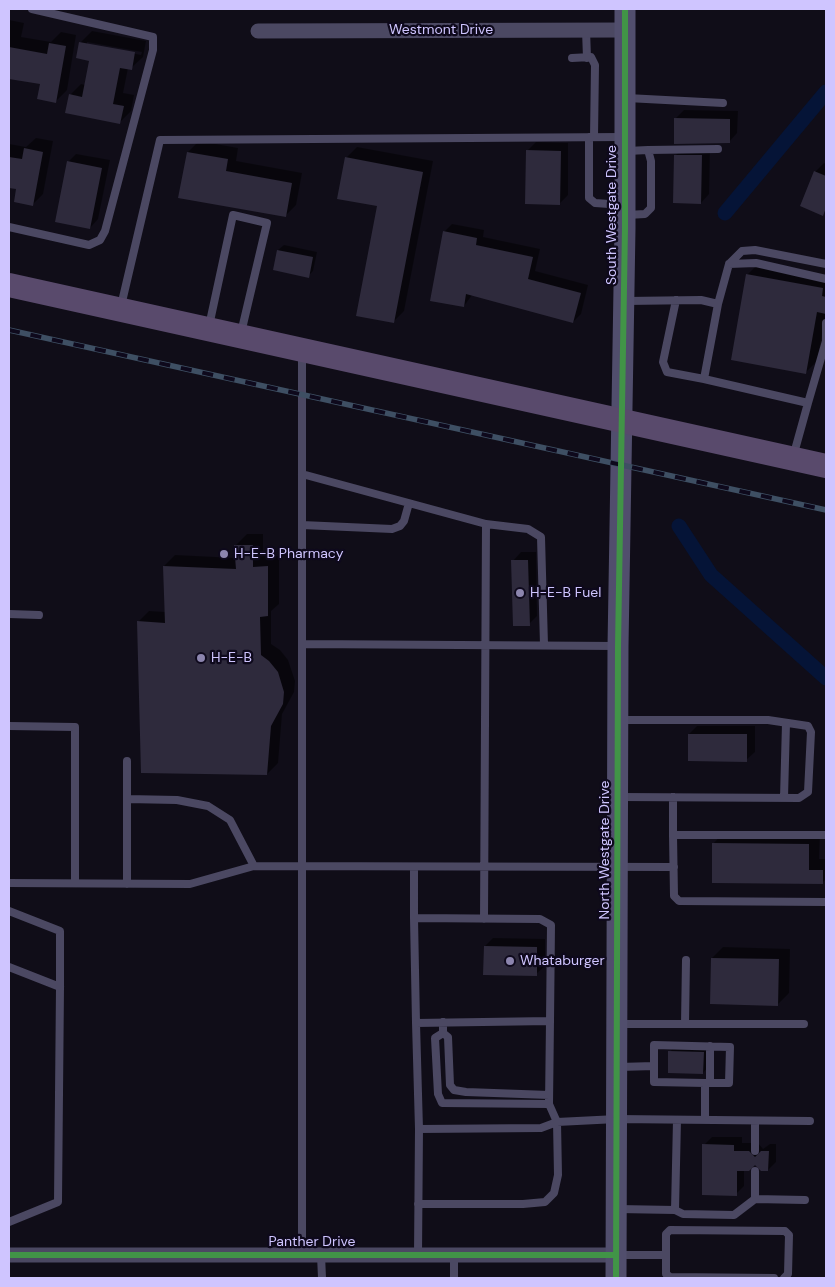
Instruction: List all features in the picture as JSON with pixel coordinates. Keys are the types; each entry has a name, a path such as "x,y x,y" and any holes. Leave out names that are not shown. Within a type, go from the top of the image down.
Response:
{"main road":[{"path":"9,285 826,466"}],"street":[{"name":"South Westgate Drive","path":"623,421 625,9"},
{"name":"Westmont Drive","path":"258,30 625,30"},
{"name":"North Westgate Drive","path":"616,1278 618,646 623,421"},
{"name":"Panther Drive","path":"9,1254 616,1255"}],"lane":[{"path":"9,227 88,244 100,240 153,50 153,37 32,9"},
{"path":"586,30 587,58"},
{"path":"572,58 591,57 595,65 589,198 595,203 645,214 651,208 651,161 648,150"},
{"path":"625,98 723,103"},
{"path":"120,310 160,140 592,137 648,150 718,149"},
{"path":"208,330 233,215 267,223 240,337"},
{"path":"704,379 718,304 729,264 742,251 755,250 826,264"},
{"path":"729,264 756,262 826,279"},
{"path":"676,300 663,362 668,372 808,402"},
{"path":"624,302 701,300 718,304"},
{"path":"793,459 826,341 826,323"},
{"path":"302,351 302,1254"},
{"path":"302,474 486,524 528,529 541,537 544,645"},
{"path":"302,525 392,530 404,522 409,503"},
{"path":"484,918 486,524"},
{"path":"9,614 39,615"},
{"path":"302,644 618,646"},
{"path":"618,720 768,720 808,726 810,732 808,792 799,798 618,797"},
{"path":"784,798 786,722"},
{"path":"9,726 75,727 75,883"},
{"path":"127,884 128,761"},
{"path":"672,797 674,896 679,900 826,902"},
{"path":"127,799 177,800 208,806 230,820 254,866"},
{"path":"673,835 826,835"},
{"path":"9,883 190,884 254,866 302,868 674,867"},
{"path":"414,867 419,1128 418,1254"},
{"path":"9,911 60,931 58,1202 9,1222"},
{"path":"414,918 540,918 551,925 549,1104 557,1122 557,1185 554,1192 544,1202 418,1204"},
{"path":"685,1024 686,960"},
{"path":"9,967 60,987"},
{"path":"416,1023 550,1021"},
{"path":"442,1022 443,1033 448,1037 450,1085 454,1090 549,1095"},
{"path":"617,1024 804,1024"},
{"path":"443,1033 436,1038 438,1094 442,1103 549,1104"},
{"path":"654,1045 710,1046 730,1047 729,1083 654,1082 654,1045"},
{"path":"704,1120 710,1046"},
{"path":"617,1067 654,1066"},
{"path":"419,1128 541,1128 557,1122 616,1119 810,1121"},
{"path":"675,1210 677,1120"},
{"path":"755,1121 755,1151"},
{"path":"755,1171 755,1200"},
{"path":"616,1209 675,1210 682,1214 734,1215 755,1200 805,1200"},
{"path":"774,1278 670,1277 666,1274 666,1234 670,1230 785,1231 789,1235 788,1274 784,1278"},
{"path":"321,1254 322,1278"},
{"path":"454,1255 454,1278"},
{"path":"616,1255 666,1256"}],"building":[{"path":"79,42 135,52 132,70 120,68 113,104 124,106 120,124 65,113 69,94 82,97 89,61 76,58"},
{"path":"49,43 66,46 56,103 37,99 40,84 9,79 9,47 47,54"},
{"path":"674,118 730,119 730,143 674,144"},
{"path":"24,148 43,152 33,206 14,202 16,189 9,188 9,157 22,159"},
{"path":"526,150 561,151 560,205 525,204"},
{"path":"187,152 228,159 226,171 292,183 286,217 178,198"},
{"path":"674,155 702,155 701,204 673,203"},
{"path":"345,157 423,172 394,323 356,316 377,206 337,199"},
{"path":"67,161 102,168 90,229 55,222"},
{"path":"814,171 826,176 826,208 823,216 800,206"},
{"path":"443,231 477,238 476,245 533,257 528,279 581,293 573,323 466,294 464,307 430,301"},
{"path":"277,250 313,257 309,278 273,270"},
{"path":"746,274 823,288 822,296 826,297 826,314 817,312 806,374 731,360"},
{"name":"H-E-B","path":"234,545 253,545 253,567 268,566 268,616 260,617 261,655 278,672 284,692 283,704 271,726 267,775 141,773 137,621 165,623 163,566 236,569"},
{"name":"H-E-B Fuel","path":"511,560 528,560 530,626 513,626"},
{"path":"688,734 747,734 747,762 688,761"},
{"path":"712,843 809,844 809,870 823,870 823,884 712,883"},
{"name":"Whataburger","path":"484,946 537,947 537,976 483,975"},
{"path":"711,958 779,959 778,1006 710,1004"},
{"path":"668,1051 704,1052 703,1074 668,1073"},
{"path":"702,1144 734,1145 734,1151 749,1151 755,1157 761,1151 769,1151 768,1171 761,1171 755,1165 749,1171 737,1171 737,1196 702,1195"}],"waterway":[{"path":"725,213 826,92"},
{"path":"679,526 711,575 826,678"}],"railway":[{"path":"9,330 826,510"}],"cycle path":[{"path":"616,1278 618,646 625,228 625,9"},
{"path":"9,1255 615,1255"}],"place":[{"name":"H-E-B Pharmacy","path":"224,554"},
{"name":"H-E-B Fuel","path":"520,593"},
{"name":"H-E-B","path":"201,658"},
{"name":"Whataburger","path":"510,961"}]}
